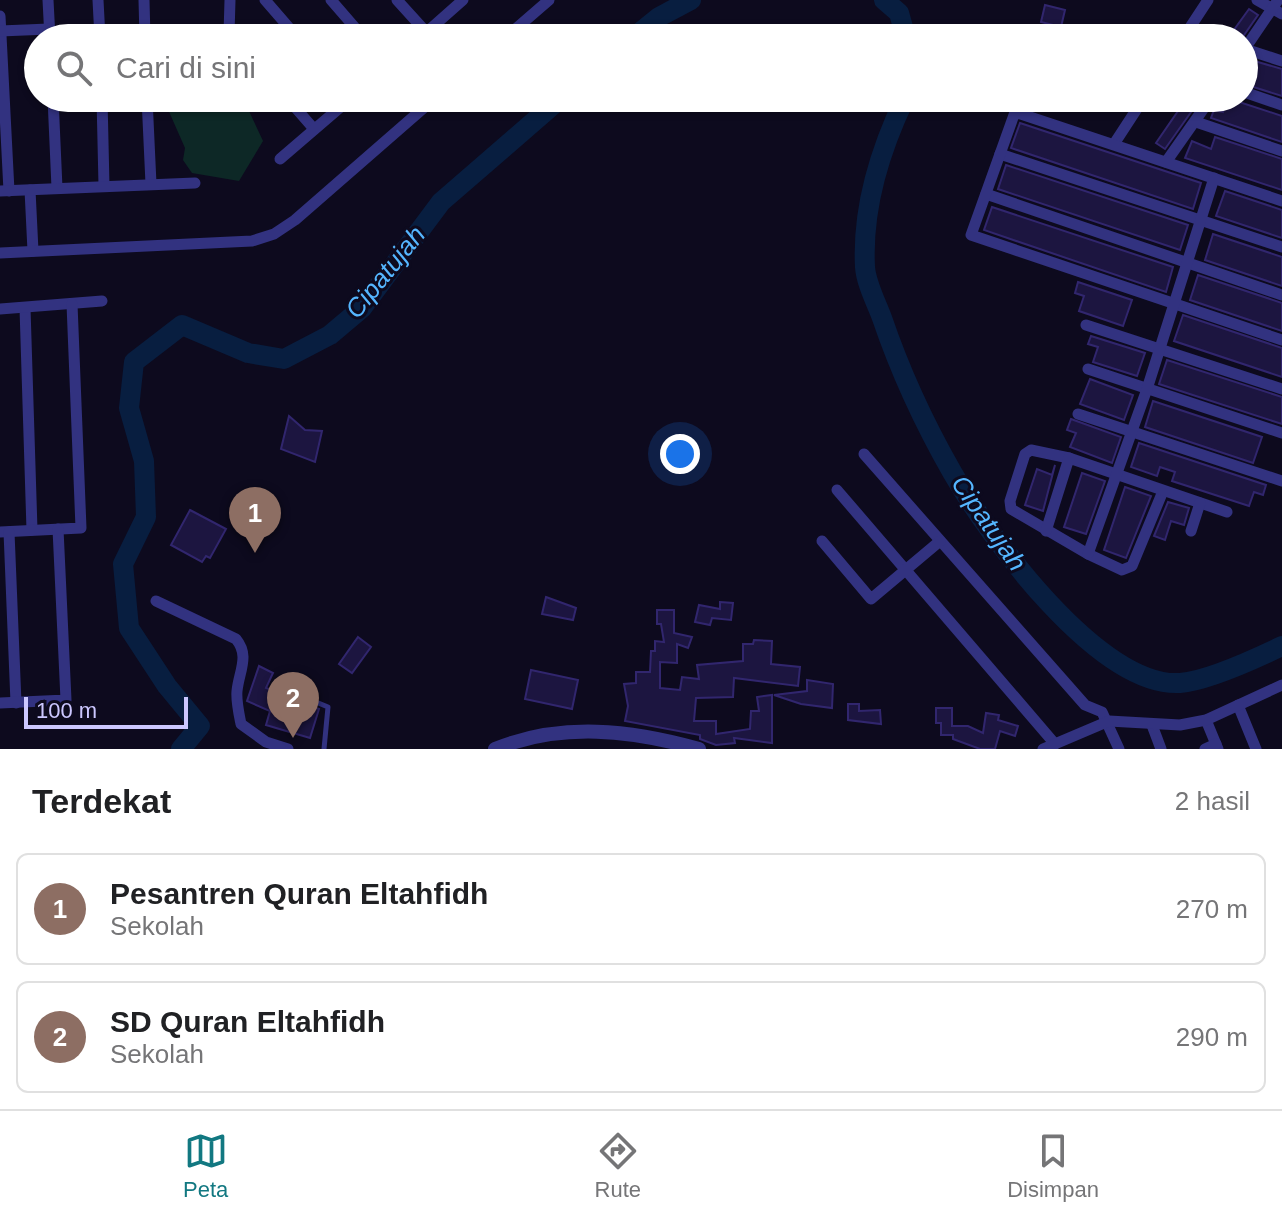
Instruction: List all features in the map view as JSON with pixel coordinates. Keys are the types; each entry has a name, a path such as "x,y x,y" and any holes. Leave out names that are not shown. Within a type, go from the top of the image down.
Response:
{"street":[{"path":"48,0 49,24"},
{"path":"98,0 99,24"},
{"path":"144,0 145,24"},
{"path":"229,24 230,0"},
{"path":"265,0 286,24"},
{"path":"331,0 352,24"},
{"path":"397,0 415,24"},
{"path":"436,24 463,0"},
{"path":"521,24 549,0"},
{"path":"1257,0 1277,8 1258,32"},
{"path":"1192,24 1207,1"},
{"path":"0,16 4,191 195,183"},
{"path":"0,31 24,32"},
{"path":"1258,53 1282,61"},
{"path":"1258,97 1282,105"},
{"path":"54,112 57,188"},
{"path":"102,112 104,186"},
{"path":"148,112 151,184"},
{"path":"299,112 314,129"},
{"path":"280,159 334,112"},
{"path":"0,253 252,241 274,234 295,220 419,112"},
{"path":"1282,201 1015,112 972,238 1282,340"},
{"path":"1114,144 1135,112"},
{"path":"1166,162 1202,112"},
{"path":"1196,122 1282,151"},
{"path":"1000,154 1282,247"},
{"path":"1088,554 1160,351 1214,178"},
{"path":"30,190 33,251"},
{"path":"986,194 1282,295"},
{"path":"0,309 102,301"},
{"path":"16,703 5,532 81,528 72,304"},
{"path":"25,308 32,530"},
{"path":"1086,325 1282,389"},
{"path":"1088,369 1282,433"},
{"path":"1078,414 1282,481"},
{"path":"1163,491 1129,569 1122,570 1046,531 1011,509 1010,501 1023,457 1031,450 1069,458 1227,512"},
{"path":"864,454 1085,705 1102,712 1109,721 1119,749"},
{"path":"1046,531 1069,458"},
{"path":"837,490 1055,744"},
{"path":"1191,531 1200,503"},
{"path":"0,703 66,700 58,529"},
{"path":"822,541 871,599 940,541"},
{"path":"156,601 236,639 243,647 244,658 237,692 241,724 266,742 288,749"},
{"path":"1043,749 1109,721 1180,725 1206,720 1281,689"},
{"path":"1238,705 1256,749"},
{"path":"1206,720 1213,747"},
{"path":"1152,725 1161,749"},
{"path":"495,749 522,740 587,731 636,742 699,749"}],"lane":[{"path":"299,695 328,707 324,749"}],"green space":[{"path":"169,112 250,112 263,141 239,181 192,173 183,160 185,148"}],"building":[{"path":"1045,5 1065,10 1062,24 1041,22"},
{"path":"1249,9 1258,15 1252,24 1238,24"},
{"path":"1258,62 1282,69 1282,96 1258,88"},
{"path":"1258,108 1282,116 1282,142 1211,118 1213,112 1258,112"},
{"path":"1177,112 1191,112 1165,149 1156,143"},
{"path":"1020,123 1201,183 1193,209 1011,148"},
{"path":"1215,137 1282,159 1282,190 1185,158 1192,141 1211,149"},
{"path":"1006,165 1188,225 1180,250 998,189"},
{"path":"1225,191 1282,210 1282,238 1216,216"},
{"path":"992,207 1173,267 1166,292 984,230"},
{"path":"1213,234 1282,257 1282,286 1205,260"},
{"path":"1198,275 1282,303 1282,331 1190,300"},
{"path":"1078,282 1132,300 1123,326 1079,311 1084,296 1075,293"},
{"path":"1183,315 1282,348 1282,377 1174,341"},
{"path":"1091,336 1145,353 1137,376 1093,362 1098,347 1088,344"},
{"path":"1167,360 1282,397 1282,424 1159,384"},
{"path":"1090,379 1133,395 1124,420 1080,404"},
{"path":"1153,401 1262,437 1253,463 1145,427"},
{"path":"289,416 305,430 322,431 315,462 281,449"},
{"path":"1071,419 1121,437 1112,463 1070,447 1076,433 1067,430"},
{"path":"1139,443 1266,485 1263,495 1254,492 1249,506 1172,481 1175,472 1160,467 1157,476 1131,467"},
{"path":"1055,465 1043,511 1025,505 1037,469 1052,475"},
{"path":"1082,473 1105,481 1086,534 1064,527"},
{"path":"1125,487 1151,496 1126,558 1104,550"},
{"path":"1168,502 1189,508 1184,525 1171,521 1165,540 1154,536"},
{"path":"190,510 226,529 210,558 206,556 202,562 171,545"},
{"path":"546,597 576,608 573,620 542,614"},
{"path":"720,602 733,603 731,620 712,618 710,625 695,622 699,605 720,609"},
{"path":"657,610 674,610 674,633 692,637 688,648 677,644 677,663 660,662 660,688 680,690 682,677 699,679 697,665 743,661 743,644 753,644 754,640 772,641 771,664 800,667 798,686 734,678 733,697 696,698 694,721 716,721 716,734 750,729 751,711 759,711 757,697 772,695 772,743 734,738 735,743 716,745 700,739 700,735 625,721 628,706 624,684 636,683 636,672 650,672 655,641 664,642 661,624 657,624"},
{"path":"358,637 371,647 352,673 339,664"},
{"path":"259,666 273,673 266,688 272,690 270,694 319,709 310,738 266,725 270,711 247,701"},
{"path":"531,670 578,680 572,709 525,699"},
{"path":"807,680 833,684 832,708 801,704 774,695 807,691"},
{"path":"848,704 859,704 859,711 880,710 881,724 848,720"},
{"path":"936,708 952,708 952,726 968,726 983,733 986,713 999,715 998,720 1018,726 1015,736 1000,731 995,749 980,749 953,739 953,735 941,735 941,723 936,723"}],"waterway":[{"name":"Cipatujah","path":"650,24 691,0"},
{"name":"Cipatujah","path":"884,0 899,13 902,24"},
{"name":"Cipatujah","path":"181,749 200,726 167,686 129,628 123,564 146,517 144,461 129,408 134,362 182,325 248,353 284,359 330,335 362,308 441,202 545,112"},
{"name":"Cipatujah","path":"899,112 874,180 866,223 866,273 922,416 952,472 991,532 1049,603 1082,635 1115,661 1148,678 1180,683 1191,681 1282,646"}],"place":[{"name":"Pesantren Quran Eltahfidh","path":"255,553"},
{"name":"SD Quran Eltahfidh","path":"293,738"}]}
